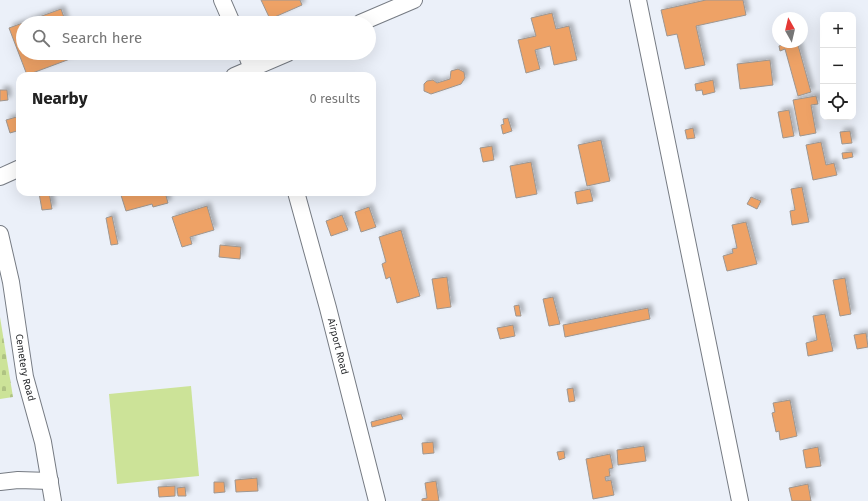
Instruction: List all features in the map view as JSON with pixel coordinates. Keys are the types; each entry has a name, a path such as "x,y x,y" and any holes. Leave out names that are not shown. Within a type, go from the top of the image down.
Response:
{"street":[{"path":"222,0 229,16"},
{"path":"376,16 414,0"},
{"path":"638,0 740,501"},
{"path":"249,60 254,72 275,60"},
{"path":"0,177 16,170"},
{"name":"Airport Road","path":"297,196 328,308 377,501"},
{"name":"Cemetery Road","path":"0,234 11,282 25,377 43,442 53,501"},
{"path":"0,482 18,480 50,481"}],"green space":[{"path":"0,317 13,397 0,399"},
{"path":"191,386 199,476 117,484 109,394"}],"building":[{"path":"261,0 300,0 302,5 277,16 269,16"},
{"path":"706,0 743,0 746,15 696,26 705,65 685,69 677,34 667,36 661,10"},
{"path":"61,9 64,16 42,16"},
{"path":"552,13 556,29 569,26 577,60 554,65 550,46 535,50 540,69 526,73 518,40 536,36 531,18"},
{"path":"16,25 16,46 9,28"},
{"path":"779,48 799,48 811,92 798,96 785,49 780,51"},
{"path":"21,60 67,60 35,72 26,72"},
{"path":"770,60 773,85 740,89 737,64"},
{"path":"458,69 464,72 465,78 461,84 431,94 424,91 424,84 427,81 433,80 437,83 450,79 451,71"},
{"path":"713,80 715,92 703,95 702,90 696,91 695,84"},
{"path":"0,90 7,90 8,100 0,101"},
{"path":"816,96 818,104 811,105 816,133 800,136 793,100"},
{"path":"789,110 794,136 783,138 778,112"},
{"path":"16,117 16,131 10,133 6,120"},
{"path":"508,118 512,131 503,134 501,125 504,124 503,119"},
{"path":"693,128 695,138 687,139 685,130"},
{"path":"850,131 852,143 842,144 840,132"},
{"path":"601,140 610,181 587,186 578,145"},
{"path":"821,142 826,165 834,163 837,175 813,180 806,145"},
{"path":"492,146 494,160 483,162 480,148"},
{"path":"852,152 853,157 843,159 842,153"},
{"path":"531,162 537,194 516,198 510,166"},
{"path":"802,187 809,222 792,225 790,211 795,210 791,189"},
{"path":"590,189 593,201 577,204 575,192"},
{"path":"40,196 50,196 52,209 42,210"},
{"path":"121,196 166,196 168,203 153,207 152,204 126,211"},
{"path":"751,197 761,201 757,209 747,204"},
{"path":"207,206 214,230 190,237 192,244 182,247 172,217"},
{"path":"369,207 376,227 361,232 355,212"},
{"path":"342,215 348,230 331,236 326,221"},
{"path":"112,216 118,244 111,245 106,218"},
{"path":"746,222 757,264 727,271 723,256 733,253 732,249 737,248 732,225"},
{"path":"401,230 420,296 397,303 390,277 386,279 382,264 386,262 379,237"},
{"path":"220,245 241,247 240,259 219,257"},
{"path":"447,277 451,307 437,309 432,279"},
{"path":"845,278 851,314 840,316 833,280"},
{"path":"553,297 560,324 549,326 543,299"},
{"path":"519,305 521,316 516,316 514,306"},
{"path":"648,308 650,319 565,337 563,325"},
{"path":"825,314 833,351 808,356 806,343 817,340 813,316"},
{"path":"513,325 515,336 500,339 497,328"},
{"path":"866,333 868,347 857,349 854,335"},
{"path":"573,388 575,401 569,402 567,389"},
{"path":"790,400 797,436 780,440 779,431 776,432 772,413 775,412 773,403"},
{"path":"401,414 403,419 372,427 371,422"},
{"path":"433,442 434,453 423,454 422,443"},
{"path":"644,446 646,461 618,465 617,450"},
{"path":"818,447 821,466 806,468 803,450"},
{"path":"564,451 565,458 559,460 557,452"},
{"path":"610,454 613,468 609,469 610,476 605,477 606,481 611,480 614,495 593,499 586,459"},
{"path":"257,478 258,491 236,492 235,480"},
{"path":"436,481 439,501 422,501 422,499 427,498 425,483"},
{"path":"214,482 224,482 225,492 214,493"},
{"path":"808,484 811,501 792,501 789,488"},
{"path":"175,486 175,496 159,497 158,487"},
{"path":"185,487 186,496 178,496 177,488"}]}
